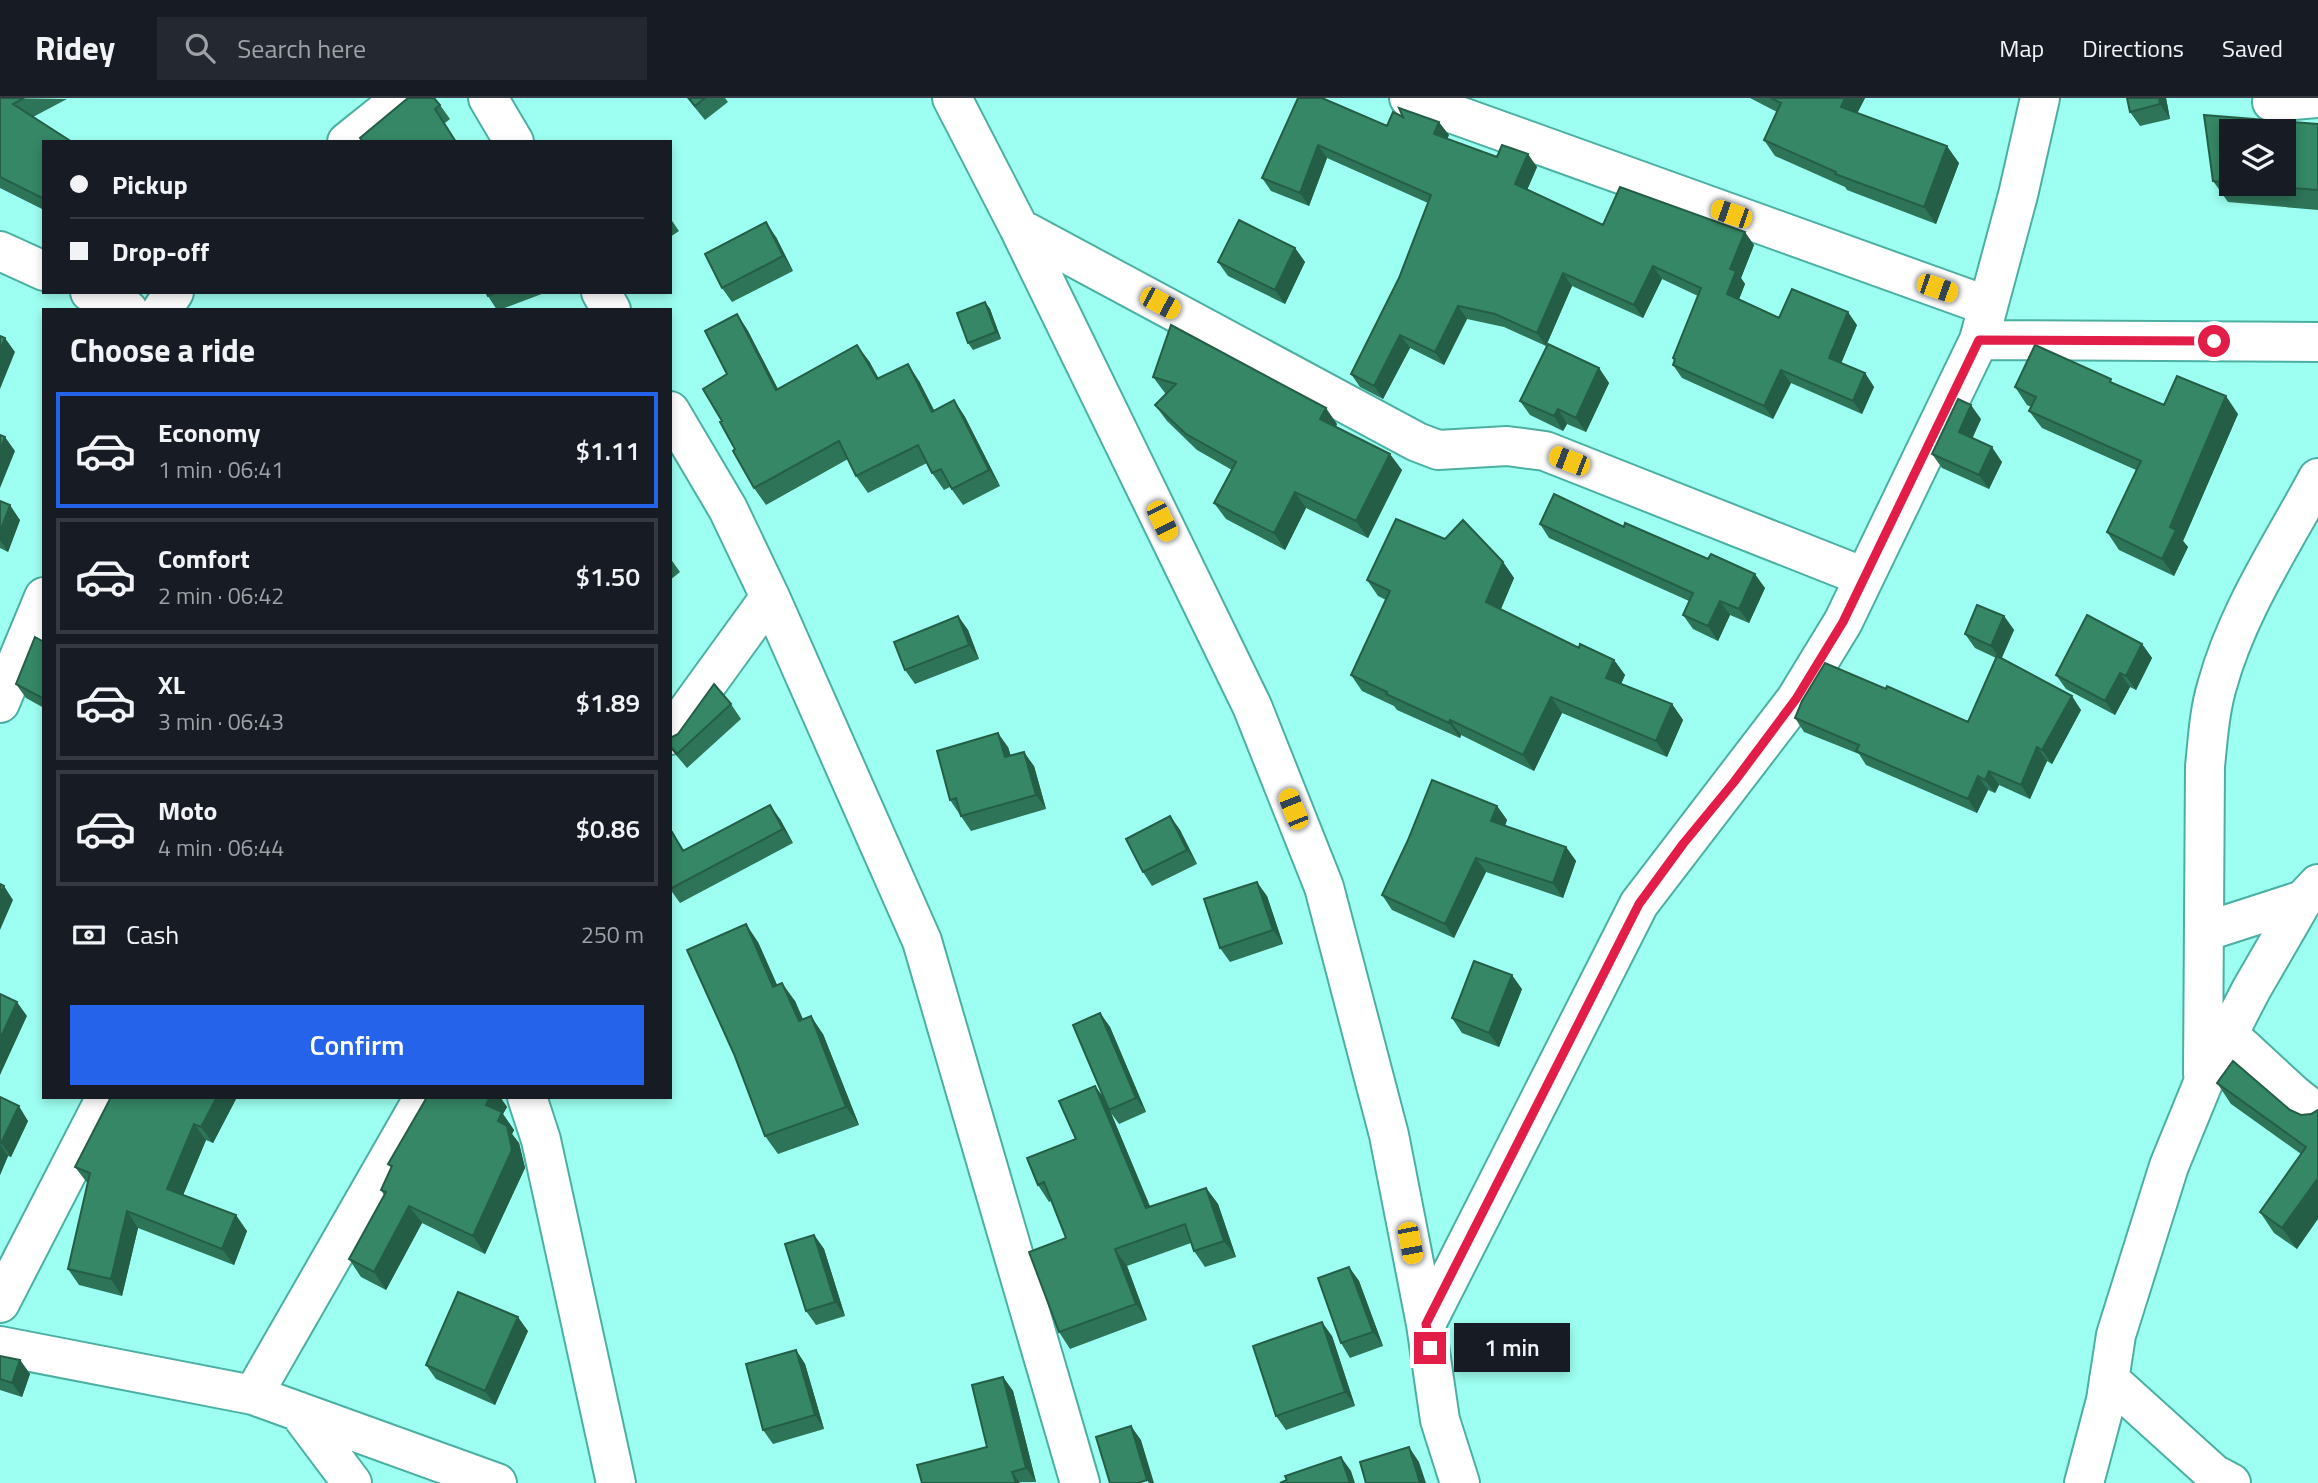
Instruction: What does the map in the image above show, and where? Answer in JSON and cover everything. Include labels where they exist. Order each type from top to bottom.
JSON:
[{"type":"street","points":[[350,140],[402,98]]},
{"type":"street","points":[[488,98],[512,140]]},
{"type":"street","points":[[953,98],[1252,706],[1324,887],[1389,1135],[1426,1324],[1440,1420],[1460,1483]]},
{"type":"street","points":[[1409,98],[1984,323],[2318,342]]},
{"type":"street","points":[[1426,1324],[1639,904],[1796,699],[1843,622],[1984,323],[2040,98]]},
{"type":"street","points":[[2272,103],[2318,98]]},
{"type":"street","points":[[1019,228],[1418,442],[1438,450],[1507,446],[1545,451],[1864,577]]},
{"type":"street","points":[[0,251],[42,270]]},
{"type":"street","points":[[94,294],[124,308]]},
{"type":"street","points":[[672,414],[728,509],[770,597],[922,941],[1080,1483]]},
{"type":"street","points":[[2203,1083],[2205,765],[2209,718],[2217,684],[2242,617],[2318,478]]},
{"type":"street","points":[[672,732],[770,597]]},
{"type":"street","points":[[0,703],[42,602]]},
{"type":"street","points":[[2204,932],[2310,892]]},
{"type":"street","points":[[2084,1483],[2106,1400],[2116,1335],[2166,1178],[2203,1083],[2228,1034],[2310,892]]},
{"type":"street","points":[[2228,1034],[2318,1114]]},
{"type":"street","points":[[0,1303],[105,1099]]},
{"type":"street","points":[[253,1395],[423,1099]]},
{"type":"street","points":[[528,1099],[541,1140],[616,1483]]},
{"type":"street","points":[[0,1346],[253,1395],[497,1483]]},
{"type":"street","points":[[2109,1379],[2214,1474],[2231,1483]]},
{"type":"street","points":[[298,1411],[352,1483]]},
{"type":"building","points":[[0,98],[24,98],[13,104],[69,140],[42,140],[42,198],[0,177]]},
{"type":"building","points":[[408,98],[434,98],[440,105],[435,109],[455,140],[362,140],[360,138]]},
{"type":"building","points":[[689,98],[705,98],[695,106]]},
{"type":"building","points":[[1298,98],[1322,98],[1387,126],[1393,112],[1403,117],[1399,108],[1439,122],[1434,134],[1497,157],[1502,145],[1528,154],[1515,184],[1603,225],[1620,187],[1745,232],[1730,269],[1736,271],[1727,294],[1779,318],[1792,289],[1848,312],[1829,358],[1865,373],[1853,401],[1781,370],[1764,406],[1673,365],[1673,358],[1701,288],[1653,266],[1634,305],[1563,273],[1537,333],[1495,314],[1458,306],[1435,352],[1400,335],[1374,386],[1351,374],[1399,278],[1431,195],[1318,145],[1300,193],[1262,178]]},
{"type":"building","points":[[1771,98],[1845,98],[1841,107],[1947,146],[1924,207],[1835,174],[1836,172],[1764,140],[1781,103]]},
{"type":"building","points":[[2127,98],[2159,98],[2160,104],[2130,112]]},
{"type":"building","points":[[2204,115],[2255,119],[2219,119],[2219,182],[2213,181]]},
{"type":"building","points":[[2296,122],[2318,124],[2318,190],[2296,188]]},
{"type":"building","points":[[1239,220],[1295,248],[1275,290],[1218,262]]},
{"type":"building","points":[[766,222],[783,256],[722,288],[705,254]]},
{"type":"building","points":[[985,302],[996,332],[968,343],[957,313]]},
{"type":"building","points":[[737,314],[776,390],[857,345],[877,379],[908,364],[932,412],[954,400],[989,470],[952,489],[941,469],[932,473],[918,445],[856,476],[839,441],[754,488],[733,451],[735,449],[720,422],[722,421],[703,389],[727,374],[705,331]]},
{"type":"building","points":[[1171,325],[1326,408],[1320,419],[1390,454],[1356,521],[1295,492],[1274,533],[1214,503],[1236,462],[1186,434],[1155,405],[1176,384],[1153,377]]},
{"type":"building","points":[[0,336],[5,338],[0,350]]},
{"type":"building","points":[[1548,344],[1599,368],[1576,418],[1558,409],[1554,416],[1520,401]]},
{"type":"building","points":[[2035,345],[2164,405],[2177,376],[2226,396],[2170,527],[2176,530],[2162,559],[2107,532],[2141,461],[2029,411],[2036,397],[2015,387]]},
{"type":"building","points":[[1958,399],[1971,405],[1959,432],[1992,447],[1979,475],[1932,454]]},
{"type":"building","points":[[0,435],[5,437],[0,450]]},
{"type":"building","points":[[1554,494],[1624,527],[1625,523],[1708,559],[1711,554],[1755,574],[1739,609],[1720,601],[1708,626],[1683,615],[1693,593],[1540,524]]},
{"type":"building","points":[[0,501],[10,505],[0,532]]},
{"type":"building","points":[[1396,519],[1445,539],[1463,520],[1503,562],[1486,602],[1579,648],[1580,644],[1614,660],[1606,678],[1672,704],[1656,741],[1551,697],[1523,755],[1450,720],[1449,723],[1386,694],[1387,692],[1351,675],[1390,591],[1367,580]]},
{"type":"building","points":[[1977,605],[2004,616],[1991,646],[1965,634]]},
{"type":"building","points":[[2087,615],[2142,644],[2126,676],[2120,673],[2105,701],[2056,675]]},
{"type":"building","points":[[958,616],[969,645],[905,670],[894,642]]},
{"type":"building","points":[[35,637],[42,641],[42,698],[16,684]]},
{"type":"building","points":[[1997,656],[2072,696],[2042,750],[2037,747],[2021,785],[1989,771],[1985,780],[1978,776],[1968,799],[1856,751],[1859,745],[1795,718],[1825,663],[1886,689],[1887,686],[1968,722]]},
{"type":"building","points":[[714,684],[731,704],[677,754],[672,748],[672,737],[678,734]]},
{"type":"building","points":[[998,733],[1005,757],[1024,752],[1036,795],[961,816],[956,798],[950,800],[937,751]]},
{"type":"building","points":[[1432,780],[1497,806],[1491,821],[1566,847],[1553,883],[1476,858],[1445,924],[1382,895]]},
{"type":"building","points":[[770,805],[783,829],[672,888],[672,832],[683,851]]},
{"type":"building","points":[[1170,816],[1187,850],[1143,872],[1126,839]]},
{"type":"building","points":[[1257,882],[1273,930],[1220,948],[1204,899]]},
{"type":"building","points":[[746,924],[773,987],[782,983],[799,1021],[811,1016],[846,1107],[765,1136],[734,1054],[687,950]]},
{"type":"building","points":[[1474,961],[1512,975],[1489,1033],[1452,1018]]},
{"type":"building","points":[[0,994],[17,1002],[0,1039]]},
{"type":"building","points":[[1100,1013],[1136,1098],[1109,1110],[1073,1025]]},
{"type":"building","points":[[2233,1061],[2290,1110],[2301,1115],[2318,1110],[2318,1178],[2282,1228],[2260,1212],[2306,1147],[2217,1083]]},
{"type":"building","points":[[1095,1086],[1146,1208],[1206,1188],[1224,1241],[1194,1251],[1185,1224],[1115,1249],[1136,1304],[1059,1332],[1029,1252],[1066,1238],[1044,1182],[1038,1185],[1027,1158],[1076,1139],[1059,1101]]},
{"type":"building","points":[[0,1097],[19,1106],[1,1143],[0,1142]]},
{"type":"building","points":[[110,1099],[216,1099],[201,1127],[194,1124],[167,1189],[236,1215],[222,1249],[127,1211],[111,1279],[68,1269],[90,1173],[75,1167]]},
{"type":"building","points":[[426,1099],[489,1099],[486,1105],[502,1112],[498,1121],[507,1126],[512,1150],[473,1236],[409,1206],[374,1272],[349,1259],[386,1192],[381,1190],[392,1166],[388,1164]]},
{"type":"building","points":[[814,1235],[835,1302],[806,1311],[785,1244]]},
{"type":"building","points":[[1349,1267],[1373,1332],[1341,1343],[1318,1278]]},
{"type":"building","points":[[458,1292],[518,1317],[485,1391],[426,1365]]},
{"type":"building","points":[[1322,1322],[1345,1392],[1276,1416],[1253,1346]]},
{"type":"building","points":[[796,1350],[815,1415],[763,1430],[746,1364]]},
{"type":"building","points":[[0,1356],[20,1360],[12,1383],[0,1379]]},
{"type":"building","points":[[1003,1377],[1026,1468],[1012,1472],[1016,1483],[922,1483],[917,1465],[987,1447],[972,1385]]},
{"type":"building","points":[[1131,1426],[1147,1480],[1138,1483],[1110,1483],[1096,1437]]},
{"type":"building","points":[[1409,1447],[1420,1483],[1366,1483],[1360,1462]]},
{"type":"building","points":[[1341,1457],[1350,1483],[1280,1483],[1287,1480],[1285,1476]]},
{"type":"route","points":[[1430,1348],[1426,1324],[1639,904],[1796,699],[1843,622],[1979,340],[2214,341]]}]
